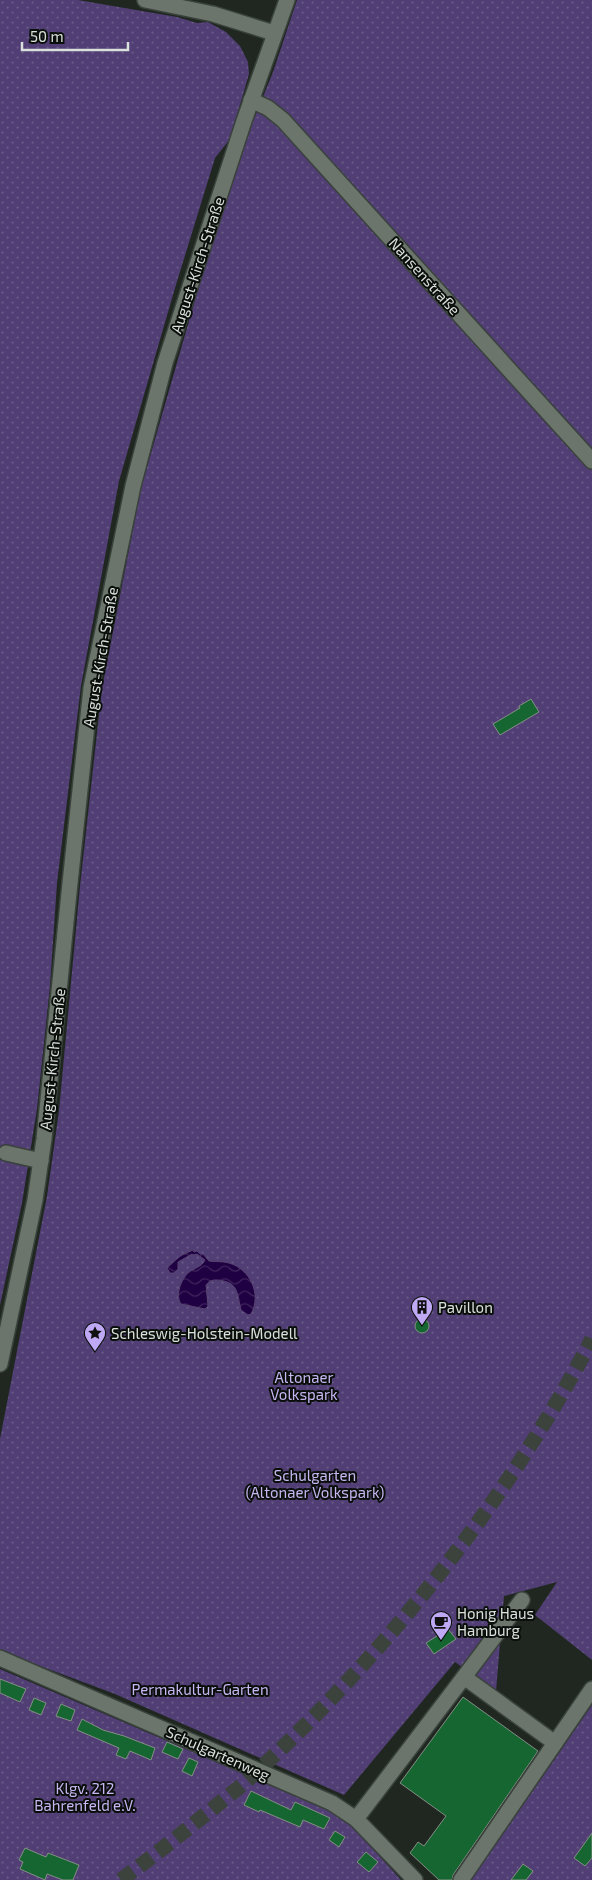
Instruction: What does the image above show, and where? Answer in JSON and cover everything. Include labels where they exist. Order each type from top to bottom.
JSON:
[{"type":"street","points":[[145,0],[213,14],[274,33]]},
{"type":"street","name":"August-Kirch-Straße","points":[[0,1364],[41,1161],[91,688],[133,486],[165,364],[251,100],[286,0]]},
{"type":"street","name":"Nansenstraße","points":[[251,100],[268,108],[283,120],[592,461]]},
{"type":"street","points":[[6,1154],[41,1161]]},
{"type":"street","points":[[356,1819],[522,1600]]},
{"type":"street","name":"Schulgartenweg","points":[[0,1658],[332,1802],[356,1819],[415,1880]]},
{"type":"street","points":[[464,1677],[555,1744]]},
{"type":"street","points":[[461,1880],[592,1689]]},
{"type":"green space","points":[[0,0],[78,0],[177,17],[197,23],[208,22],[226,32],[240,46],[248,62],[249,74],[230,139],[215,158],[119,481],[81,686],[57,883],[50,986],[37,1109],[22,1203],[0,1305]]},
{"type":"green space","name":"Altonaer Volkspark","points":[[297,0],[592,0],[592,1660],[535,1615],[557,1582],[504,1596],[496,1691],[455,1662],[344,1795],[115,1694],[0,1651],[0,1439],[47,1196],[59,1111],[80,886],[102,688],[141,488],[237,161],[273,72]]},
{"type":"green space","name":"Klgv. 212 Bahrenfeld e.V.","points":[[0,1669],[347,1820],[401,1880],[0,1880]]},
{"type":"green space","points":[[592,1705],[592,1880],[471,1880]]},
{"type":"water","points":[[193,1250],[203,1254],[209,1261],[224,1262],[236,1266],[248,1276],[252,1283],[255,1298],[251,1314],[248,1315],[241,1310],[234,1287],[221,1280],[210,1281],[206,1285],[208,1306],[205,1309],[181,1304],[179,1292],[183,1280],[188,1273],[200,1266],[205,1260],[197,1254],[192,1254],[178,1262],[178,1269],[174,1273],[170,1273],[167,1268],[180,1256]]},
{"type":"building","points":[[531,699],[539,712],[500,735],[493,724]]},
{"type":"building","name":"Pavillon","points":[[419,1319],[425,1319],[429,1326],[425,1333],[419,1333],[415,1329],[415,1323]]},
{"type":"building","name":"Honig Haus Hamburg","points":[[448,1629],[456,1639],[434,1654],[426,1643]]},
{"type":"building","points":[[0,1679],[26,1689],[20,1702],[0,1693]]},
{"type":"building","points":[[463,1697],[538,1751],[453,1875],[452,1880],[439,1880],[410,1853],[418,1842],[424,1846],[446,1816],[400,1783]]},
{"type":"building","points":[[34,1698],[46,1703],[41,1715],[29,1710]]},
{"type":"building","points":[[61,1704],[75,1710],[71,1721],[56,1716]]},
{"type":"building","points":[[82,1719],[103,1730],[155,1748],[151,1760],[130,1751],[126,1759],[116,1755],[119,1748],[77,1730]]},
{"type":"building","points":[[167,1742],[183,1749],[178,1759],[162,1752]]},
{"type":"building","points":[[189,1758],[198,1762],[192,1776],[182,1771]]},
{"type":"building","points":[[251,1791],[291,1810],[295,1802],[330,1818],[324,1829],[303,1820],[300,1827],[244,1805]]},
{"type":"building","points":[[335,1831],[345,1837],[339,1847],[329,1840]]},
{"type":"building","points":[[592,1833],[592,1858],[585,1866],[574,1858]]},
{"type":"building","points":[[25,1848],[46,1857],[48,1853],[79,1865],[73,1880],[63,1880],[47,1874],[45,1880],[20,1869],[23,1862],[19,1860]]},
{"type":"building","points":[[366,1852],[378,1862],[369,1872],[357,1862]]},
{"type":"building","points":[[523,1864],[533,1871],[526,1880],[511,1880]]},
{"type":"tunnel","points":[[121,1880],[155,1855],[251,1777],[301,1730],[396,1627],[440,1573],[522,1458],[592,1339]]},
{"type":"place","name":"Pavillon","points":[[422,1326]]},
{"type":"place","name":"Schleswig-Holstein-Modell","points":[[95,1352]]},
{"type":"place","name":"Honig Haus Hamburg","points":[[441,1641]]},
{"type":"park label","name":"Schulgarten (Altonaer Volkspark)","points":[[315,1484]]},
{"type":"park label","name":"Permakultur-Garten","points":[[200,1689]]}]
